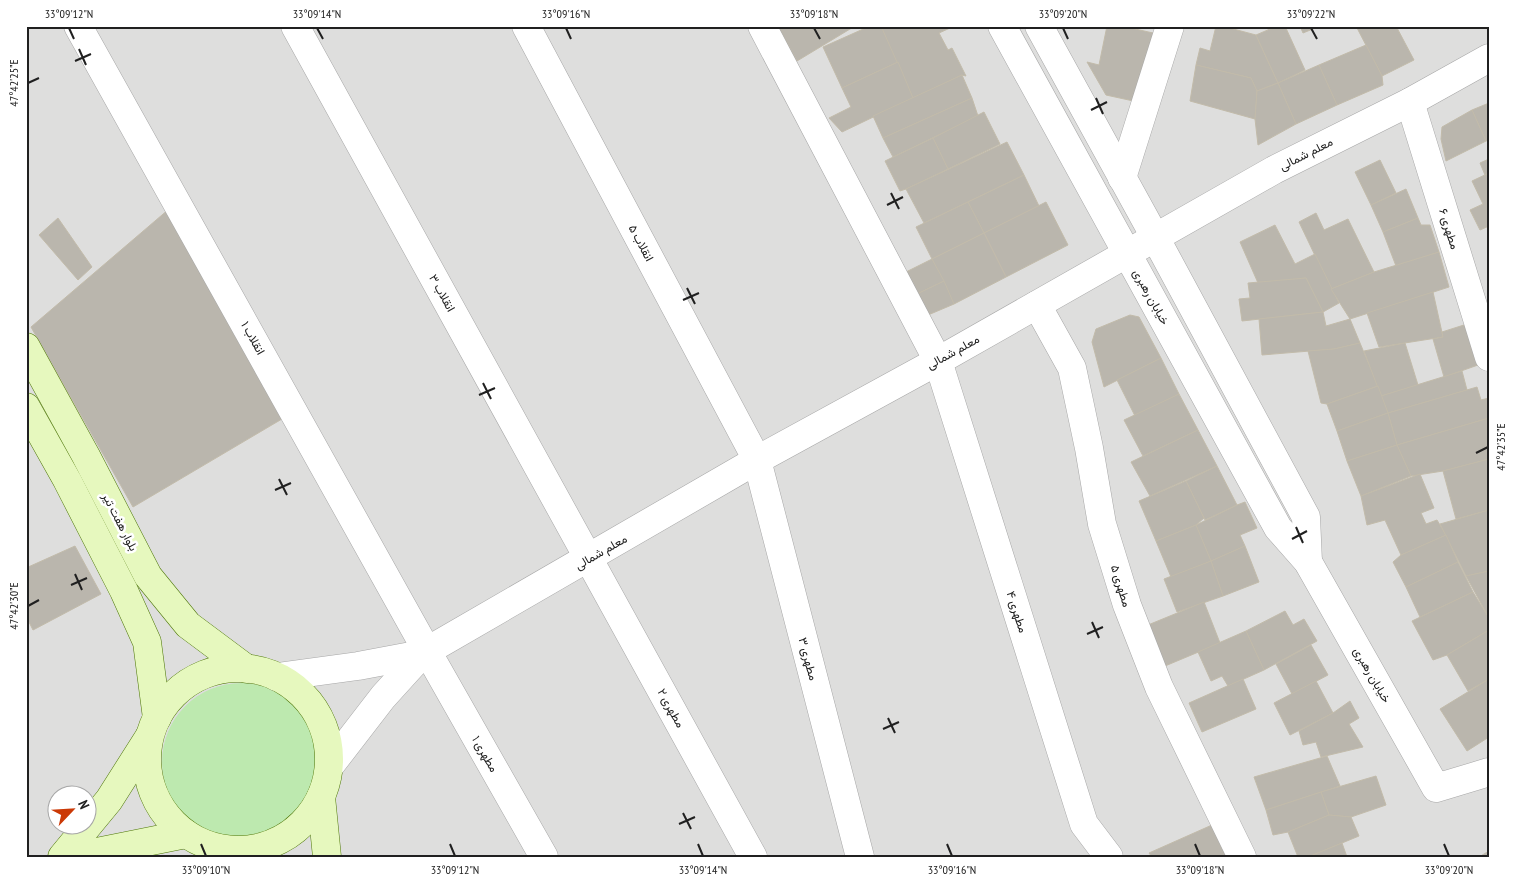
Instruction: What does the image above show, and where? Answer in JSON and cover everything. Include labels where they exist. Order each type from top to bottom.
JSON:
[{"type":"main road","name":"بلوار هفت تیر","points":[[26,347],[86,456],[148,576],[188,625],[247,669]]},
{"type":"main road","points":[[26,407],[81,505],[147,642],[154,727],[147,763],[153,790],[166,815],[186,834],[207,845],[234,854],[257,849],[284,838],[306,821],[321,797],[329,767],[327,739],[317,714],[300,692],[277,677],[247,669],[220,670],[194,679],[173,695],[154,727],[109,800],[62,857]]},
{"type":"main road","points":[[321,797],[327,857]]},
{"type":"main road","points":[[72,857],[186,834]]},
{"type":"street","name":"انقلاب ۱","points":[[78,26],[424,652]]},
{"type":"street","name":"انقلاب ۳","points":[[295,26],[588,559]]},
{"type":"street","name":"انقلاب ۵","points":[[526,26],[757,460]]},
{"type":"street","name":"مطهری ۴","points":[[762,26],[938,360],[1084,824],[1109,857]]},
{"type":"street","name":"خیابان رهبری","points":[[1002,26],[1278,528],[1308,562],[1436,788],[1489,772]]},
{"type":"street","name":"خیابان رهبری","points":[[1038,26],[1155,237],[1306,517],[1308,562]]},
{"type":"street","points":[[1122,178],[1170,26]]},
{"type":"street","name":"معلم شمالی","points":[[424,652],[757,460],[1037,305],[1274,170],[1410,102],[1489,58]]},
{"type":"street","name":"مطهری ۶","points":[[1410,102],[1489,357]]},
{"type":"street","name":"مطهری ۵","points":[[1037,305],[1072,368],[1089,448],[1102,524],[1126,605],[1159,687],[1242,857]]},
{"type":"street","name":"مطهری ۳","points":[[757,460],[860,857]]},
{"type":"street","name":"مطهری ۲","points":[[588,559],[753,857]]},
{"type":"street","points":[[277,677],[349,668],[424,652]]},
{"type":"street","points":[[329,767],[382,697],[424,652]]},
{"type":"street","name":"مطهری ۱","points":[[424,652],[544,857]]},
{"type":"shaded area","points":[[26,26],[1489,26],[1489,857],[26,857]]},
{"type":"green space","points":[[241,683],[271,689],[297,706],[314,732],[320,762],[314,792],[297,818],[271,835],[241,841],[211,835],[185,818],[168,792],[162,762],[168,732],[185,706],[211,689]]},
{"type":"building","points":[[778,26],[855,26],[797,61]]},
{"type":"building","points":[[870,26],[881,26],[898,62],[842,88],[823,47]]},
{"type":"building","points":[[881,26],[949,26],[950,28],[939,33],[948,50],[952,48],[966,76],[962,75],[913,98]]},
{"type":"building","points":[[1107,26],[1122,26],[1153,33],[1138,102],[1106,95],[1087,62],[1099,65]]},
{"type":"building","points":[[1216,26],[1256,35],[1278,83],[1257,91],[1251,78],[1196,65],[1200,48],[1210,51]]},
{"type":"building","points":[[1277,26],[1285,26],[1305,70],[1278,83],[1256,35]]},
{"type":"building","points":[[1300,26],[1320,26],[1303,33]]},
{"type":"building","points":[[1356,26],[1396,26],[1414,60],[1382,76]]},
{"type":"building","points":[[1366,45],[1382,76],[1383,85],[1337,105],[1319,65]]},
{"type":"building","points":[[898,62],[913,98],[842,132],[829,118],[851,107],[842,88]]},
{"type":"building","points":[[1196,65],[1251,78],[1257,91],[1255,119],[1190,101]]},
{"type":"building","points":[[1319,65],[1337,105],[1296,124],[1278,83]]},
{"type":"building","points":[[962,75],[972,98],[883,138],[873,116]]},
{"type":"building","points":[[1278,83],[1296,124],[1258,145],[1255,119],[1257,91]]},
{"type":"building","points":[[972,98],[978,116],[893,157],[883,138]]},
{"type":"building","points":[[1489,103],[1489,140],[1486,141],[1472,110]]},
{"type":"building","points":[[1472,110],[1486,141],[1446,161],[1441,139],[1442,127]]},
{"type":"building","points":[[984,112],[1000,144],[948,169],[933,138]]},
{"type":"building","points":[[933,138],[948,169],[900,191],[885,161]]},
{"type":"building","points":[[1007,142],[1024,175],[924,223],[906,189]]},
{"type":"building","points":[[1489,159],[1489,173],[1485,175],[1480,163]]},
{"type":"building","points":[[1380,160],[1396,193],[1371,205],[1355,172]]},
{"type":"building","points":[[1489,173],[1489,226],[1480,230],[1470,210],[1483,204],[1472,181]]},
{"type":"building","points":[[1024,175],[1039,206],[984,233],[968,202]]},
{"type":"building","points":[[1406,189],[1418,218],[1383,232],[1371,205]]},
{"type":"building","points":[[968,202],[984,233],[932,259],[916,227]]},
{"type":"building","points":[[1046,202],[1068,245],[1006,277],[984,233]]},
{"type":"building","points":[[169,209],[287,416],[133,507],[31,327]]},
{"type":"building","points":[[1316,213],[1324,230],[1348,219],[1374,272],[1331,289],[1299,222]]},
{"type":"building","points":[[58,218],[92,267],[78,280],[39,235]]},
{"type":"building","points":[[1418,218],[1421,225],[1430,225],[1439,252],[1396,266],[1383,232]]},
{"type":"building","points":[[1275,225],[1295,264],[1315,254],[1339,303],[1323,312],[1306,278],[1258,283],[1240,242]]},
{"type":"building","points":[[984,233],[1006,277],[954,304],[932,259]]},
{"type":"building","points":[[1439,252],[1449,287],[1350,319],[1331,289],[1374,272]]},
{"type":"building","points":[[932,259],[944,281],[917,294],[906,272]]},
{"type":"building","points":[[1306,278],[1323,312],[1242,321],[1239,299],[1250,298],[1248,283]]},
{"type":"building","points":[[944,281],[954,304],[928,315],[917,294]]},
{"type":"building","points":[[1433,292],[1443,337],[1379,347],[1367,313]]},
{"type":"building","points":[[1323,312],[1326,326],[1350,319],[1360,343],[1334,349],[1262,355],[1259,319]]},
{"type":"building","points":[[1130,315],[1139,317],[1161,358],[1104,387],[1092,342],[1096,329]]},
{"type":"building","points":[[1467,324],[1478,365],[1444,377],[1433,339],[1443,337],[1442,332]]},
{"type":"building","points":[[1360,343],[1378,386],[1327,404],[1321,403],[1308,351],[1334,349]]},
{"type":"building","points":[[1405,343],[1418,385],[1381,396],[1364,351]]},
{"type":"building","points":[[1161,358],[1179,394],[1135,416],[1117,380]]},
{"type":"building","points":[[1462,371],[1467,390],[1388,413],[1381,396]]},
{"type":"building","points":[[1378,386],[1388,413],[1337,431],[1327,404]]},
{"type":"building","points":[[1477,387],[1481,400],[1489,398],[1489,418],[1397,445],[1388,413]]},
{"type":"building","points":[[1179,394],[1198,430],[1143,456],[1124,420]]},
{"type":"building","points":[[1388,413],[1397,445],[1347,461],[1337,431]]},
{"type":"building","points":[[1489,418],[1489,459],[1443,471],[1411,476],[1397,445]]},
{"type":"building","points":[[1198,430],[1217,466],[1150,496],[1131,462]]},
{"type":"building","points":[[1397,445],[1411,476],[1361,496],[1347,461]]},
{"type":"building","points":[[1489,459],[1489,510],[1456,519],[1443,471]]},
{"type":"building","points":[[1217,466],[1237,505],[1205,520],[1186,481]]},
{"type":"building","points":[[1420,474],[1434,508],[1421,513],[1426,524],[1437,520],[1446,535],[1401,555],[1385,520],[1367,525],[1361,496]]},
{"type":"building","points":[[1186,481],[1204,518],[1196,525],[1156,541],[1139,501]]},
{"type":"building","points":[[1245,502],[1257,528],[1240,535],[1245,546],[1211,561],[1196,525]]},
{"type":"building","points":[[1489,510],[1489,571],[1466,576],[1440,524]]},
{"type":"building","points":[[1196,525],[1211,561],[1171,577],[1156,541]]},
{"type":"building","points":[[1446,535],[1458,562],[1406,587],[1393,562],[1401,555]]},
{"type":"building","points":[[75,546],[101,594],[33,630],[26,616],[26,568]]},
{"type":"building","points":[[1245,546],[1259,582],[1223,596],[1211,561]]},
{"type":"building","points":[[1211,561],[1223,596],[1177,612],[1164,579]]},
{"type":"building","points":[[1458,562],[1473,592],[1420,617],[1406,587]]},
{"type":"building","points":[[1489,571],[1489,618],[1466,576]]},
{"type":"building","points":[[1473,592],[1489,618],[1489,630],[1447,655],[1433,660],[1412,621]]},
{"type":"building","points":[[1204,602],[1220,643],[1165,666],[1148,625]]},
{"type":"building","points":[[1285,611],[1293,625],[1304,619],[1317,641],[1264,670],[1246,631]]},
{"type":"building","points":[[1489,630],[1489,679],[1468,691],[1447,655]]},
{"type":"building","points":[[1246,631],[1264,670],[1228,686],[1222,676],[1211,681],[1198,652]]},
{"type":"building","points":[[1311,645],[1328,675],[1292,694],[1276,664]]},
{"type":"building","points":[[1243,679],[1256,709],[1202,732],[1189,703]]},
{"type":"building","points":[[1489,679],[1489,737],[1467,751],[1440,709]]},
{"type":"building","points":[[1316,681],[1333,713],[1290,735],[1274,703]]},
{"type":"building","points":[[1350,701],[1359,718],[1349,724],[1363,747],[1321,757],[1316,742],[1303,745],[1299,731],[1333,713]]},
{"type":"building","points":[[1327,756],[1340,786],[1266,810],[1254,777]]},
{"type":"building","points":[[1376,776],[1386,805],[1351,817],[1329,815],[1321,792]]},
{"type":"building","points":[[1321,792],[1329,815],[1288,832],[1273,835],[1266,810]]},
{"type":"building","points":[[1329,815],[1351,817],[1359,836],[1308,857],[1298,857],[1288,832]]},
{"type":"building","points":[[1212,825],[1227,856],[1152,857],[1149,853]]},
{"type":"building","points":[[1342,843],[1347,857],[1308,857]]},
{"type":"building","points":[[1489,851],[1489,857],[1479,857]]}]
